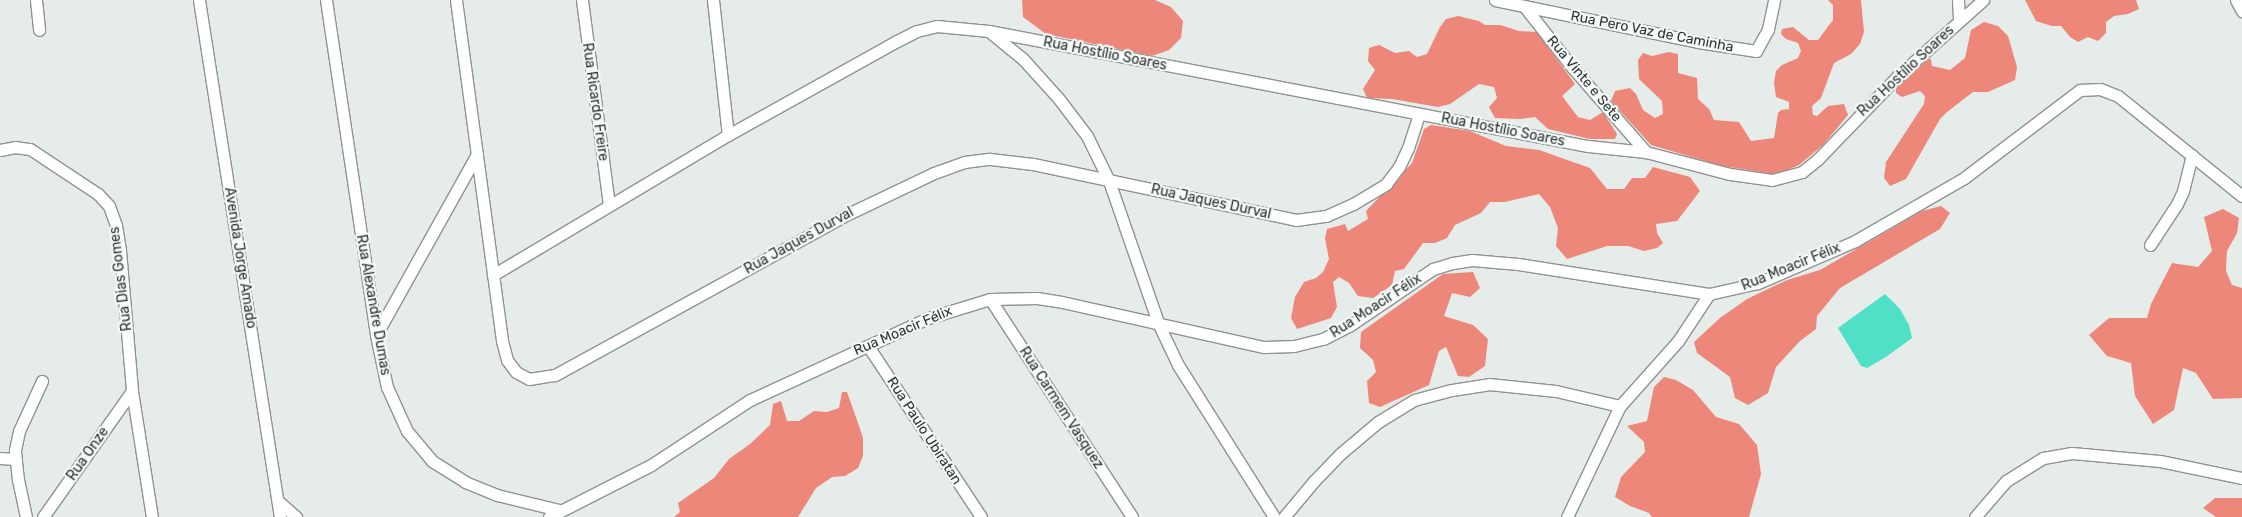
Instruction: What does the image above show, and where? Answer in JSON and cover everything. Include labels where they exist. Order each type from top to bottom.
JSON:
[{"type":"street","points":[[36,0],[39,30]]},
{"type":"street","name":"Avenida Jorge Amado","points":[[199,0],[280,517]]},
{"type":"street","name":"Rua Alexandre Dumas","points":[[326,0],[376,335],[388,387],[407,431],[432,461],[465,482],[496,495],[559,510]]},
{"type":"street","name":"Rua Jaques Durval","points":[[456,0],[502,341],[507,360],[516,372],[529,379],[542,379],[555,375],[850,213],[934,173],[964,162],[990,160],[1033,164],[1296,220],[1326,216],[1353,204],[1386,184],[1408,148],[1420,115]]},
{"type":"street","name":"Rua Ricardo Freire","points":[[582,0],[609,204]]},
{"type":"street","name":"Rua Pero Vaz de Caminha","points":[[1495,0],[1698,42],[1747,50],[1756,50],[1768,29],[1774,0]]},
{"type":"street","points":[[1958,0],[1959,21]]},
{"type":"street","name":"Rua Hostílio Soares","points":[[493,275],[609,204],[728,135],[917,32],[937,26],[989,31],[1588,146],[1646,152],[1730,174],[1772,180],[1802,172],[1818,160],[1898,76],[1983,0]]},
{"type":"street","points":[[2236,0],[2242,11]]},
{"type":"street","points":[[714,1],[728,135]]},
{"type":"street","name":"Rua Vinte e Sete","points":[[1524,6],[1572,67],[1646,152]]},
{"type":"street","points":[[989,31],[1023,59],[1059,99],[1087,136],[1109,181],[1159,325],[1178,365],[1274,517]]},
{"type":"street","name":"Rua Moacir Félix","points":[[549,517],[559,510],[618,483],[651,465],[750,400],[928,318],[990,300],[1037,298],[1264,347],[1294,346],[1323,339],[1349,326],[1433,269],[1453,262],[1472,260],[1518,264],[1709,294],[1758,283],[1855,241],[1964,178],[2080,90],[2100,89],[2118,96],[2192,155]]},
{"type":"street","name":"Rua Dias Gomes","points":[[0,150],[14,147],[30,149],[98,194],[109,206],[116,225],[120,250],[132,391],[152,517]]},
{"type":"street","points":[[376,335],[477,154]]},
{"type":"street","points":[[2150,245],[2180,198],[2192,155],[2242,196]]},
{"type":"street","points":[[1568,517],[1620,406],[1678,341],[1709,294]]},
{"type":"street","name":"Rua Carmem Vasquez","points":[[990,300],[1127,515]]},
{"type":"street","name":"Rua Paulo Ubiratan","points":[[868,346],[981,517]]},
{"type":"street","points":[[26,517],[15,459],[19,431],[42,381]]},
{"type":"street","points":[[1284,517],[1314,480],[1340,454],[1378,422],[1414,400],[1452,390],[1489,384],[1556,391],[1620,406]]},
{"type":"street","name":"Rua Onze","points":[[43,517],[132,391]]},
{"type":"street","points":[[1975,517],[2006,482],[2043,458],[2072,453],[2160,461],[2242,478]]},
{"type":"street","points":[[0,458],[15,459]]},
{"type":"street","points":[[278,502],[296,517]]},
{"type":"shaded area","points":[[1022,0],[1155,0],[1171,7],[1183,21],[1181,38],[1169,50],[1152,56],[1046,34],[1023,17]]},
{"type":"shaded area","points":[[1828,0],[1861,0],[1864,32],[1860,44],[1851,54],[1834,63],[1821,98],[1812,106],[1813,115],[1817,116],[1828,106],[1844,104],[1848,115],[1823,145],[1799,165],[1774,174],[1722,166],[1651,145],[1611,101],[1615,91],[1630,88],[1636,94],[1643,110],[1655,118],[1663,114],[1662,101],[1639,79],[1638,60],[1643,53],[1652,56],[1669,52],[1678,54],[1678,73],[1697,78],[1698,99],[1709,109],[1714,120],[1739,122],[1751,141],[1774,138],[1778,113],[1781,110],[1789,109],[1789,102],[1776,97],[1774,83],[1776,71],[1782,65],[1798,58],[1801,51],[1798,43],[1786,39],[1781,34],[1782,29],[1793,27],[1809,40],[1818,40],[1833,20],[1833,5]]},
{"type":"shaded area","points":[[2025,0],[2136,0],[2139,9],[2128,14],[2114,16],[2106,22],[2106,33],[2098,41],[2088,37],[2078,42],[2070,37],[2061,26],[2052,26],[2036,21]]},
{"type":"shaded area","points":[[1458,16],[1479,21],[1485,25],[1500,25],[1519,31],[1537,32],[1575,84],[1562,96],[1578,117],[1590,120],[1603,112],[1617,134],[1615,139],[1590,139],[1548,129],[1535,117],[1519,119],[1495,118],[1489,107],[1497,98],[1494,87],[1479,84],[1450,104],[1438,107],[1392,99],[1367,98],[1363,89],[1375,70],[1368,61],[1369,48],[1379,45],[1395,53],[1409,51],[1417,57],[1427,54],[1446,19]]},
{"type":"shaded area","points":[[1984,22],[1998,26],[2008,36],[2017,67],[2015,80],[1988,92],[1973,92],[1947,112],[1940,119],[1906,179],[1890,186],[1884,178],[1886,162],[1924,104],[1925,96],[1920,91],[1902,97],[1896,93],[1896,85],[1924,59],[1931,59],[1932,66],[1950,70],[1965,58],[1971,30]]},
{"type":"shaded area","points":[[1431,125],[1470,131],[1506,146],[1539,150],[1590,168],[1607,189],[1624,189],[1632,178],[1645,178],[1653,167],[1690,177],[1700,191],[1677,221],[1656,224],[1657,233],[1663,243],[1657,248],[1644,251],[1628,246],[1607,246],[1567,259],[1556,246],[1558,228],[1550,207],[1539,194],[1505,202],[1490,202],[1481,213],[1455,225],[1447,238],[1435,243],[1423,243],[1404,269],[1395,271],[1392,285],[1373,298],[1358,296],[1349,283],[1339,277],[1333,282],[1337,307],[1331,318],[1297,329],[1291,318],[1295,297],[1304,282],[1316,278],[1323,272],[1329,259],[1325,238],[1327,229],[1345,224],[1348,231],[1368,219],[1366,211],[1412,163],[1424,129]]},
{"type":"shaded area","points":[[1941,206],[1950,213],[1940,229],[1840,288],[1817,316],[1816,329],[1800,341],[1776,367],[1768,393],[1748,405],[1735,398],[1730,377],[1697,353],[1694,342],[1720,318],[1747,299],[1787,280],[1820,270],[1922,211]]},
{"type":"shaded area","points":[[2223,209],[2239,218],[2237,233],[2227,251],[2226,271],[2232,285],[2242,288],[2242,398],[2213,399],[2196,373],[2183,368],[2174,410],[2153,424],[2135,396],[2131,363],[2107,356],[2089,335],[2109,318],[2147,318],[2151,304],[2172,263],[2198,267],[2212,251],[2204,217]]},
{"type":"shaded area","points":[[1473,272],[1480,288],[1470,297],[1452,293],[1444,316],[1473,325],[1488,339],[1485,366],[1469,377],[1458,376],[1446,347],[1439,351],[1429,385],[1380,407],[1369,403],[1367,381],[1376,372],[1373,360],[1360,348],[1361,332],[1443,274]]},
{"type":"shaded area","points":[[1885,294],[1900,309],[1909,325],[1912,338],[1867,368],[1861,366],[1838,328]]},
{"type":"shaded area","points":[[1664,377],[1676,380],[1693,390],[1716,417],[1739,424],[1757,445],[1761,474],[1749,517],[1652,517],[1649,513],[1630,506],[1615,497],[1621,477],[1645,452],[1644,442],[1627,426],[1647,421],[1654,387]]},
{"type":"shaded area","points":[[842,392],[847,392],[863,438],[863,456],[858,468],[845,476],[832,477],[816,488],[798,517],[674,517],[680,512],[678,503],[714,478],[729,459],[750,444],[770,425],[773,404],[781,401],[787,421],[799,421],[814,411],[827,412],[839,408]]},
{"type":"shaded area","points":[[2215,498],[2242,498],[2242,517],[2216,517],[2203,508]]}]
